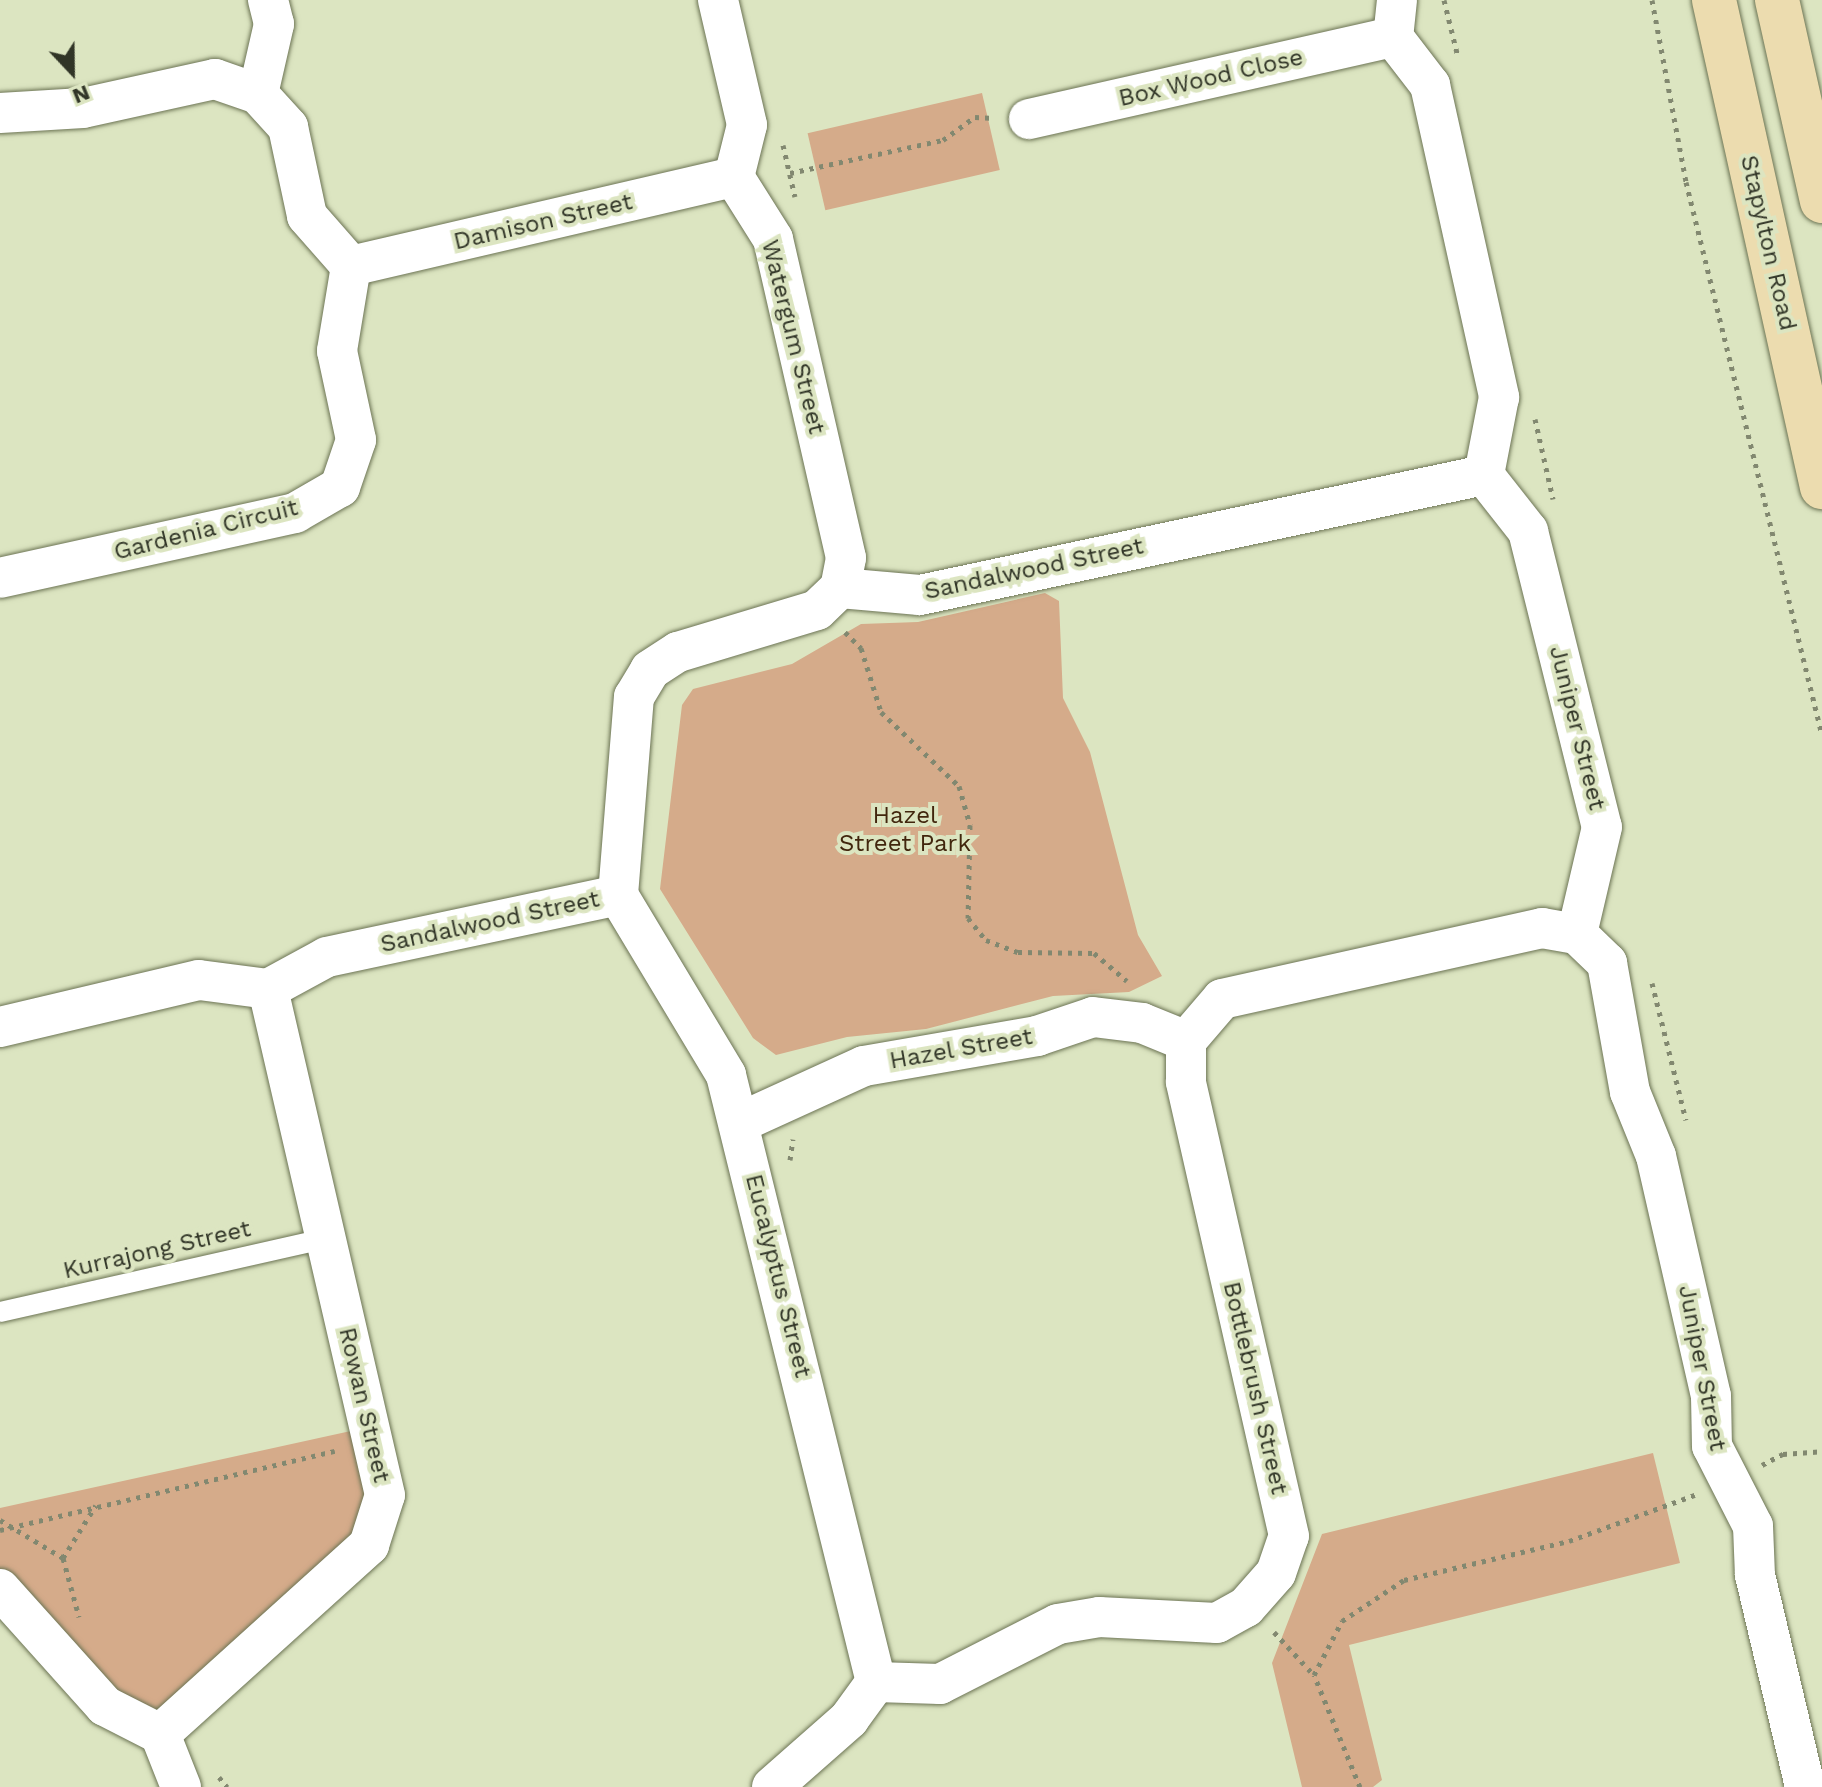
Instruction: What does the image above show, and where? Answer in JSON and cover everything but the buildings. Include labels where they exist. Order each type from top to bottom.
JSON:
[{"type":"main road","name":"Stapylton Road","points":[[1714,0],[1822,487]]},
{"type":"main road","points":[[1777,0],[1822,201]]},
{"type":"street","points":[[258,94],[274,24],[268,0]]},
{"type":"street","points":[[718,0],[747,125],[734,177]]},
{"type":"street","points":[[1395,19],[1430,85],[1499,397],[1484,475]]},
{"type":"street","name":"Box Wood Close","points":[[1029,119],[1395,19]]},
{"type":"street","points":[[0,113],[83,108],[215,79],[258,94],[288,127],[307,216],[351,266]]},
{"type":"street","name":"Damison Street","points":[[351,266],[734,177]]},
{"type":"street","name":"Watergum Street","points":[[734,177],[773,239],[846,558],[840,607]]},
{"type":"street","name":"Gardenia Circuit","points":[[0,578],[295,513],[340,487],[356,440],[337,351],[351,266]]},
{"type":"street","name":"Sandalwood Street","points":[[268,989],[327,957],[618,895],[634,697],[650,670],[678,652],[817,610],[920,595],[1484,475]]},
{"type":"street","name":"Juniper Street","points":[[1484,475],[1528,531],[1602,827],[1577,934],[1607,963],[1630,1092],[1656,1156],[1711,1396],[1712,1446],[1753,1526],[1755,1575],[1805,1787]]},
{"type":"street","name":"Eucalyptus Street","points":[[618,895],[726,1075],[741,1122],[876,1682]]},
{"type":"street","points":[[1186,1041],[1222,999],[1542,928],[1577,934]]},
{"type":"street","points":[[0,1027],[199,980],[268,989]]},
{"type":"street","name":"Rowan Street","points":[[160,1734],[369,1545],[385,1495],[268,989]]},
{"type":"street","name":"Hazel Street","points":[[741,1122],[864,1066],[1037,1036],[1093,1017],[1142,1023],[1186,1041]]},
{"type":"street","name":"Bottlebrush Street","points":[[876,1682],[940,1684],[1058,1624],[1099,1617],[1259,1624],[1289,1536],[1186,1082],[1186,1041]]},
{"type":"street","points":[[0,1589],[105,1706],[160,1734],[181,1787]]},
{"type":"street","points":[[772,1787],[849,1719],[876,1682]]},
{"type":"lane","name":"Kurrajong Street","points":[[0,1312],[325,1239]]},
{"type":"path","points":[[1652,0],[1686,182],[1822,735]]},
{"type":"path","points":[[790,173],[943,140],[975,117],[1029,119]]},
{"type":"path","points":[[840,607],[861,648],[881,712],[959,786],[970,825],[968,918],[986,940],[1018,952],[1065,947]]},
{"type":"path","points":[[2,1525],[373,1443]]},
{"type":"path","points":[[1314,1675],[1342,1621],[1404,1580],[1569,1541],[1730,1482],[1783,1454],[1822,1451]]},
{"type":"path","points":[[80,1623],[63,1558],[96,1504]]},
{"type":"path","points":[[2,1525],[63,1558]]},
{"type":"path","points":[[1259,1624],[1314,1675],[1360,1787]]},
{"type":"green space","points":[[982,93],[1000,170],[825,210],[808,133]]},
{"type":"green space","name":"Hazel Street Park","points":[[1045,593],[1059,601],[1063,698],[1090,752],[1138,935],[1162,976],[1129,992],[1053,996],[926,1029],[847,1037],[776,1055],[753,1038],[660,889],[682,705],[693,689],[792,664],[861,624],[918,622]]},
{"type":"green space","points":[[369,1427],[369,1545],[160,1734],[0,1589],[0,1508]]},
{"type":"green space","points":[[1653,1453],[1680,1563],[1349,1645],[1382,1780],[1373,1787],[1302,1787],[1272,1663],[1322,1534]]}]
